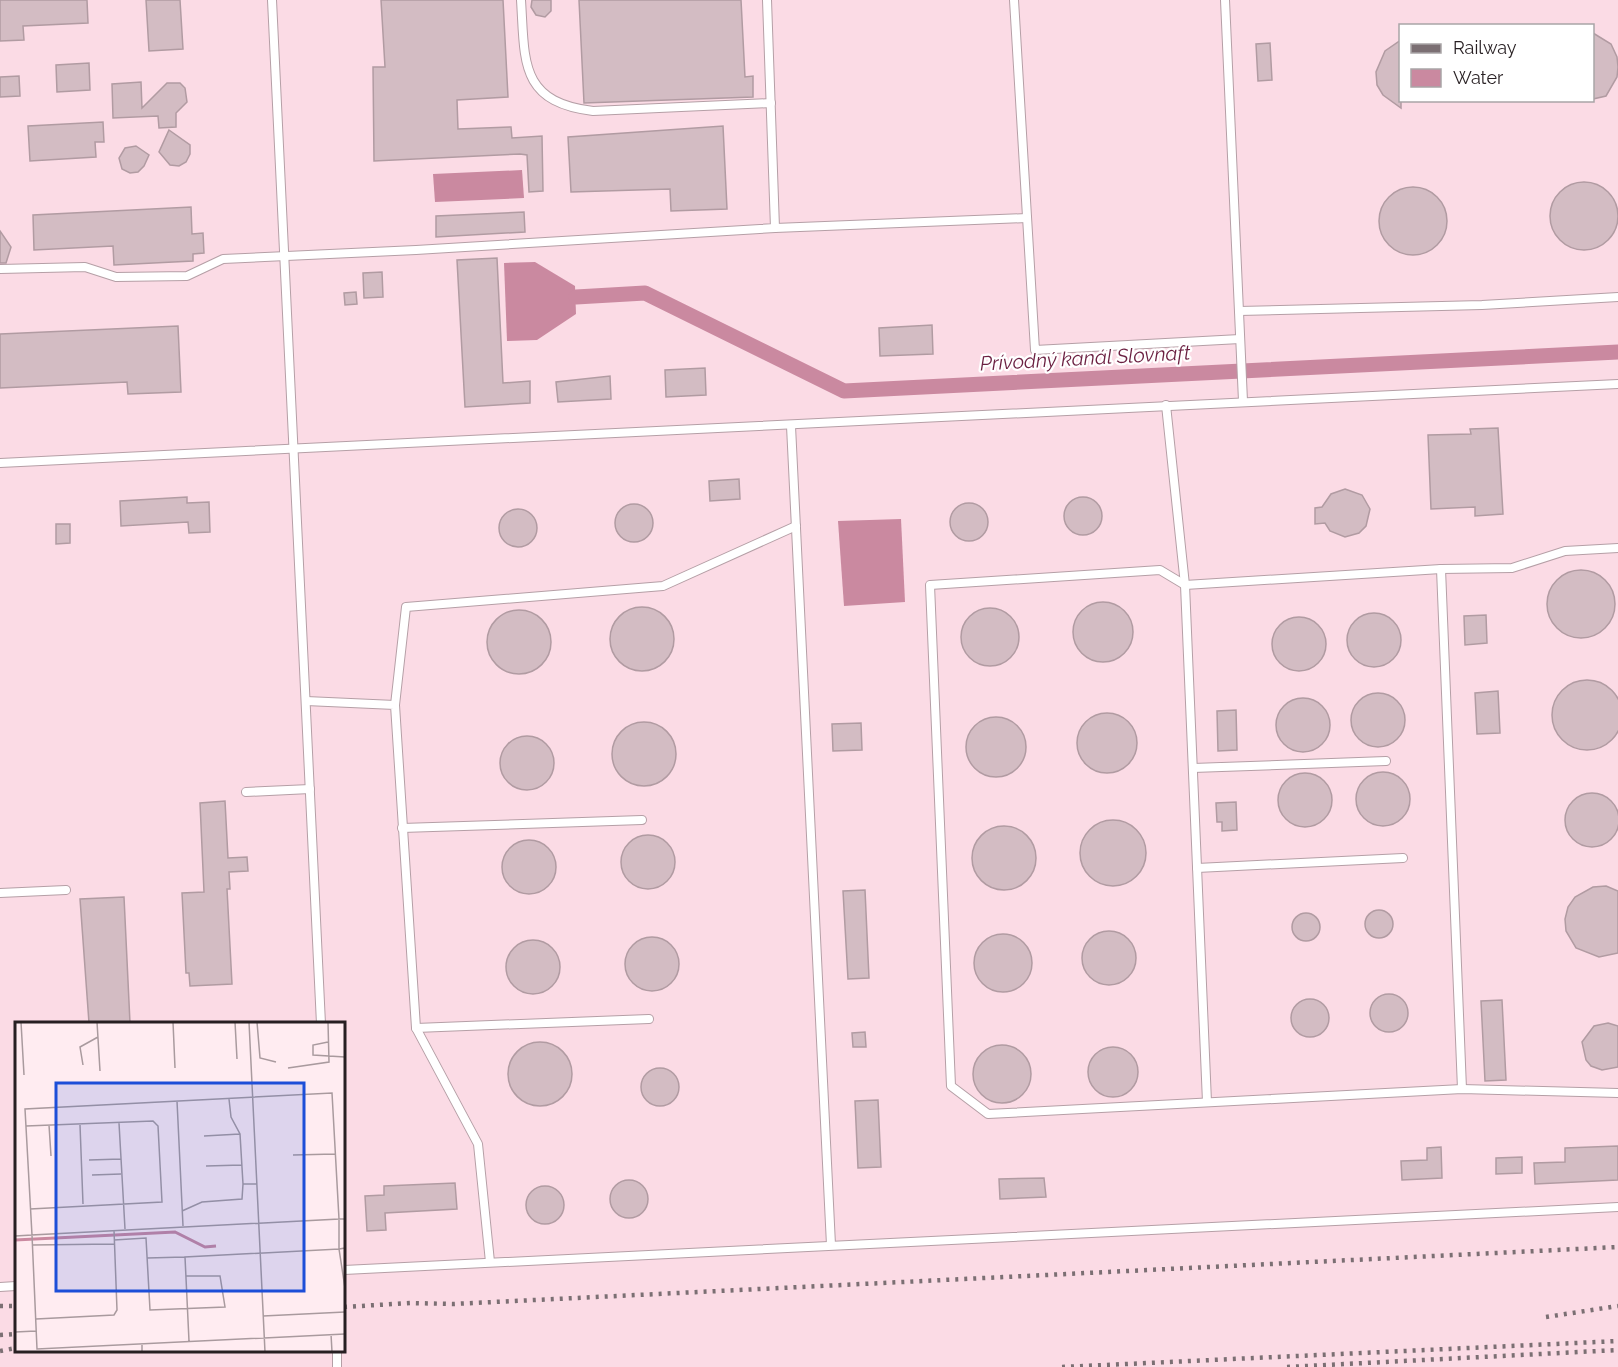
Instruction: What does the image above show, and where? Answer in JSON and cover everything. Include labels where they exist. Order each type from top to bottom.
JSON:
[{"type":"lane","points":[[272,0],[321,1022]]},
{"type":"lane","points":[[521,0],[525,62],[529,75],[548,97],[565,105],[593,111],[771,103]]},
{"type":"lane","points":[[767,0],[775,228]]},
{"type":"lane","points":[[1014,0],[1035,350],[1240,339]]},
{"type":"lane","points":[[1225,0],[1243,401]]},
{"type":"lane","points":[[0,269],[85,267],[116,277],[187,276],[223,259],[284,254],[439,249],[775,228],[1027,218]]},
{"type":"lane","points":[[1239,311],[1470,305],[1618,297]]},
{"type":"lane","points":[[0,463],[294,451],[1243,401],[1618,384]]},
{"type":"lane","points":[[1166,405],[1185,585],[1207,1102]]},
{"type":"lane","points":[[791,426],[831,1245]]},
{"type":"lane","points":[[490,1262],[478,1144],[416,1028],[395,705],[406,607],[663,586],[796,526]]},
{"type":"lane","points":[[1618,548],[1565,551],[1512,568],[1442,569],[1185,585],[1160,570],[930,585],[951,1086],[988,1114],[1462,1089],[1618,1093]]},
{"type":"lane","points":[[1442,569],[1462,1089]]},
{"type":"lane","points":[[306,700],[395,705]]},
{"type":"lane","points":[[1193,768],[1386,761]]},
{"type":"lane","points":[[246,792],[310,789]]},
{"type":"lane","points":[[402,828],[642,820]]},
{"type":"lane","points":[[1197,868],[1403,858]]},
{"type":"lane","points":[[0,892],[66,890]]},
{"type":"lane","points":[[416,1028],[649,1019]]},
{"type":"lane","points":[[345,1269],[1618,1206]]},
{"type":"lane","points":[[0,1287],[15,1286]]},
{"type":"lane","points":[[336,1352],[337,1367]]},
{"type":"shaded area","points":[[0,0],[1618,0],[1618,1367],[0,1367]]},
{"type":"water","points":[[522,170],[524,198],[435,202],[433,174]]},
{"type":"water","points":[[535,262],[575,286],[576,314],[537,340],[507,341],[504,263]]},
{"type":"water","points":[[901,519],[905,602],[844,606],[838,521]]},
{"type":"building","points":[[0,0],[87,0],[88,23],[23,26],[24,40],[0,41]]},
{"type":"building","points":[[146,0],[180,0],[183,49],[149,51]]},
{"type":"building","points":[[381,0],[503,0],[508,97],[457,100],[458,129],[511,127],[512,138],[542,136],[543,191],[529,192],[527,155],[374,161],[373,67],[385,67]]},
{"type":"building","points":[[532,0],[551,0],[551,11],[545,17],[536,15],[531,7]]},
{"type":"building","points":[[579,0],[741,0],[745,77],[753,76],[753,97],[584,103]]},
{"type":"building","points":[[1594,34],[1611,44],[1617,57],[1617,77],[1606,96],[1594,99]]},
{"type":"building","points":[[1399,41],[1399,102],[1401,102],[1401,108],[1383,95],[1377,85],[1376,72],[1385,51]]},
{"type":"building","points":[[1270,43],[1272,80],[1258,81],[1256,44]]},
{"type":"building","points":[[89,63],[90,90],[57,92],[56,65]]},
{"type":"building","points":[[19,76],[20,96],[0,97],[0,77]]},
{"type":"building","points":[[141,82],[142,108],[167,83],[180,83],[185,88],[187,102],[176,113],[176,127],[159,128],[158,116],[113,118],[112,84]]},
{"type":"building","points":[[103,122],[104,142],[95,142],[96,157],[30,161],[28,126]]},
{"type":"building","points":[[723,126],[727,209],[671,211],[670,189],[571,192],[568,137]]},
{"type":"building","points":[[169,130],[190,145],[190,154],[186,162],[179,166],[170,165],[159,152]]},
{"type":"building","points":[[136,146],[149,155],[138,172],[130,173],[122,169],[119,158],[125,148]]},
{"type":"building","points":[[1577,182],[1591,182],[1603,187],[1613,197],[1618,216],[1613,235],[1603,245],[1591,250],[1577,250],[1565,245],[1555,235],[1550,223],[1550,209],[1555,197],[1565,187]]},
{"type":"building","points":[[1406,187],[1420,187],[1432,192],[1442,202],[1447,221],[1442,240],[1432,250],[1420,255],[1406,255],[1394,250],[1384,240],[1379,228],[1379,214],[1384,202],[1394,192]]},
{"type":"building","points":[[191,207],[192,234],[203,233],[204,253],[193,254],[193,261],[114,265],[113,246],[34,250],[33,215]]},
{"type":"building","points":[[524,212],[525,232],[436,237],[436,216]]},
{"type":"building","points":[[0,231],[11,247],[6,263],[0,263]]},
{"type":"building","points":[[497,258],[503,383],[530,381],[530,403],[465,407],[457,260]]},
{"type":"building","points":[[382,272],[383,297],[364,298],[363,273]]},
{"type":"building","points":[[356,292],[357,304],[345,305],[344,293]]},
{"type":"building","points":[[932,325],[933,354],[880,356],[879,328]]},
{"type":"building","points":[[178,326],[181,392],[128,394],[127,382],[0,388],[0,334]]},
{"type":"building","points":[[705,368],[706,395],[666,397],[665,370]]},
{"type":"building","points":[[610,376],[611,399],[558,402],[556,382]]},
{"type":"building","points":[[1498,428],[1503,514],[1475,516],[1475,507],[1431,509],[1428,435],[1471,434],[1470,429]]},
{"type":"building","points":[[739,479],[740,499],[710,501],[709,481]]},
{"type":"building","points":[[1345,489],[1362,495],[1370,509],[1366,526],[1359,533],[1345,537],[1330,531],[1325,523],[1315,524],[1315,508],[1322,507],[1331,494]]},
{"type":"building","points":[[187,497],[187,503],[209,502],[210,532],[189,533],[188,522],[121,526],[120,501]]},
{"type":"building","points":[[1083,497],[1097,502],[1102,516],[1097,530],[1083,535],[1069,530],[1064,516],[1069,502]]},
{"type":"building","points":[[969,503],[983,508],[988,522],[983,536],[969,541],[955,536],[950,522],[955,508]]},
{"type":"building","points":[[634,504],[647,510],[653,523],[647,536],[634,542],[621,536],[615,523],[621,510]]},
{"type":"building","points":[[518,509],[531,515],[537,528],[531,541],[518,547],[505,541],[499,528],[505,515]]},
{"type":"building","points":[[56,524],[70,524],[70,543],[56,544]]},
{"type":"building","points":[[1574,570],[1588,570],[1600,575],[1610,585],[1615,604],[1610,623],[1600,633],[1588,638],[1574,638],[1562,633],[1552,623],[1547,611],[1547,597],[1552,585],[1562,575]]},
{"type":"building","points":[[1103,602],[1120,607],[1128,615],[1133,632],[1128,649],[1120,657],[1103,662],[1086,657],[1078,649],[1073,632],[1078,615],[1086,607]]},
{"type":"building","points":[[636,607],[648,607],[665,616],[672,627],[674,639],[672,651],[665,662],[648,671],[636,671],[624,666],[615,657],[610,645],[610,633],[615,621],[624,612]]},
{"type":"building","points":[[984,608],[996,608],[1011,616],[1019,631],[1019,643],[1011,658],[996,666],[984,666],[969,658],[961,643],[961,631],[969,616]]},
{"type":"building","points":[[513,610],[525,610],[542,619],[549,630],[551,642],[549,654],[542,665],[525,674],[513,674],[501,669],[492,660],[487,648],[487,636],[492,624],[501,615]]},
{"type":"building","points":[[1374,613],[1384,615],[1393,621],[1399,630],[1401,640],[1399,650],[1393,659],[1384,665],[1374,667],[1364,665],[1355,659],[1349,650],[1347,640],[1349,630],[1355,621],[1364,615]]},
{"type":"building","points":[[1486,615],[1487,643],[1465,645],[1464,616]]},
{"type":"building","points":[[1299,617],[1309,619],[1318,625],[1324,634],[1326,644],[1324,654],[1318,663],[1309,669],[1299,671],[1289,669],[1280,663],[1274,654],[1272,644],[1274,634],[1280,625],[1289,619]]},
{"type":"building","points":[[1587,680],[1606,686],[1619,702],[1619,728],[1612,740],[1600,747],[1587,750],[1574,747],[1562,740],[1555,728],[1552,715],[1555,702],[1562,690],[1574,683]]},
{"type":"building","points":[[1498,691],[1500,733],[1477,734],[1475,693]]},
{"type":"building","points":[[1378,693],[1388,695],[1397,701],[1403,710],[1405,720],[1403,730],[1397,739],[1388,745],[1378,747],[1368,745],[1359,739],[1353,730],[1351,720],[1353,710],[1359,701],[1368,695]]},
{"type":"building","points":[[1303,698],[1313,700],[1322,706],[1328,715],[1330,725],[1328,735],[1322,744],[1313,750],[1303,752],[1293,750],[1284,744],[1278,735],[1276,725],[1278,715],[1284,706],[1293,700]]},
{"type":"building","points":[[1236,710],[1237,750],[1218,751],[1217,711]]},
{"type":"building","points":[[1107,713],[1124,718],[1132,726],[1137,743],[1132,760],[1124,768],[1107,773],[1090,768],[1082,760],[1077,743],[1082,726],[1090,718]]},
{"type":"building","points":[[996,717],[1017,726],[1026,747],[1017,768],[996,777],[975,768],[966,747],[975,726]]},
{"type":"building","points":[[638,722],[650,722],[667,731],[674,742],[676,754],[674,766],[667,777],[650,786],[638,786],[626,781],[617,772],[612,760],[612,748],[617,736],[626,727]]},
{"type":"building","points":[[861,723],[862,750],[833,751],[832,724]]},
{"type":"building","points":[[527,736],[537,738],[546,744],[552,753],[554,763],[552,773],[546,782],[537,788],[527,790],[517,788],[508,782],[502,773],[500,763],[502,753],[508,744],[517,738]]},
{"type":"building","points":[[1383,772],[1393,774],[1402,780],[1408,789],[1410,799],[1408,809],[1402,818],[1393,824],[1383,826],[1373,824],[1364,818],[1358,809],[1356,799],[1358,789],[1364,780],[1373,774]]},
{"type":"building","points":[[1305,773],[1315,775],[1324,781],[1330,790],[1332,800],[1330,810],[1324,819],[1315,825],[1305,827],[1295,825],[1286,819],[1280,810],[1278,800],[1280,790],[1286,781],[1295,775]]},
{"type":"building","points":[[1592,793],[1602,795],[1611,801],[1617,810],[1619,820],[1617,830],[1611,839],[1602,845],[1592,847],[1582,845],[1573,839],[1567,830],[1565,820],[1567,810],[1573,801],[1582,795]]},
{"type":"building","points":[[225,801],[228,858],[247,857],[248,871],[229,872],[230,889],[227,889],[232,984],[190,986],[189,973],[186,973],[182,893],[204,892],[200,803]]},
{"type":"building","points":[[1236,802],[1237,830],[1222,831],[1222,822],[1217,822],[1216,803]]},
{"type":"building","points":[[1113,820],[1125,823],[1136,830],[1143,841],[1146,853],[1143,865],[1136,876],[1125,883],[1113,886],[1101,883],[1090,876],[1083,865],[1080,853],[1083,841],[1090,830],[1101,823]]},
{"type":"building","points":[[998,826],[1010,826],[1027,835],[1034,846],[1036,858],[1034,870],[1027,881],[1010,890],[998,890],[986,885],[977,876],[972,864],[972,852],[977,840],[986,831]]},
{"type":"building","points":[[648,835],[658,837],[667,843],[673,852],[675,862],[673,872],[667,881],[658,887],[648,889],[638,887],[629,881],[623,872],[621,862],[623,852],[629,843],[638,837]]},
{"type":"building","points":[[529,840],[539,842],[548,848],[554,857],[556,867],[554,877],[548,886],[539,892],[529,894],[519,892],[510,886],[504,877],[502,867],[504,857],[510,848],[519,842]]},
{"type":"building","points":[[1606,886],[1618,891],[1618,953],[1599,957],[1576,948],[1566,931],[1565,919],[1568,907],[1575,897],[1593,887]]},
{"type":"building","points":[[865,890],[869,978],[848,979],[843,891]]},
{"type":"building","points":[[124,897],[130,1022],[89,1022],[80,899]]},
{"type":"building","points":[[1379,910],[1389,914],[1393,924],[1389,934],[1379,938],[1369,934],[1365,924],[1369,914]]},
{"type":"building","points":[[1306,913],[1316,917],[1320,927],[1316,937],[1306,941],[1296,937],[1292,927],[1296,917]]},
{"type":"building","points":[[1104,931],[1114,931],[1124,935],[1132,943],[1136,958],[1132,973],[1124,981],[1114,985],[1104,985],[1094,981],[1086,973],[1082,963],[1082,953],[1086,943],[1094,935]]},
{"type":"building","points":[[1003,934],[1019,939],[1027,947],[1032,963],[1027,979],[1019,987],[1003,992],[987,987],[979,979],[974,963],[979,947],[987,939]]},
{"type":"building","points":[[652,937],[662,939],[671,945],[677,954],[679,964],[677,974],[671,983],[662,989],[652,991],[642,989],[633,983],[627,974],[625,964],[627,954],[633,945],[642,939]]},
{"type":"building","points":[[533,940],[543,942],[552,948],[558,957],[560,967],[558,977],[552,986],[543,992],[533,994],[523,992],[514,986],[508,977],[506,967],[508,957],[514,948],[523,942]]},
{"type":"building","points":[[1389,994],[1402,1000],[1408,1013],[1402,1026],[1389,1032],[1376,1026],[1370,1013],[1376,1000]]},
{"type":"building","points":[[1310,999],[1323,1005],[1329,1018],[1323,1031],[1310,1037],[1297,1031],[1291,1018],[1297,1005]]},
{"type":"building","points":[[1502,1000],[1506,1080],[1485,1081],[1481,1001]]},
{"type":"building","points":[[1608,1023],[1618,1026],[1618,1067],[1602,1070],[1591,1066],[1586,1060],[1582,1042],[1594,1026]]},
{"type":"building","points":[[865,1032],[866,1047],[853,1047],[852,1033]]},
{"type":"building","points":[[534,1042],[546,1042],[563,1051],[570,1062],[572,1074],[570,1086],[563,1097],[546,1106],[534,1106],[522,1101],[513,1092],[508,1080],[508,1068],[513,1056],[522,1047]]},
{"type":"building","points":[[1002,1045],[1013,1047],[1026,1058],[1031,1074],[1029,1085],[1018,1098],[1002,1103],[991,1101],[978,1090],[973,1074],[975,1063],[986,1050]]},
{"type":"building","points":[[1113,1047],[1122,1049],[1133,1058],[1138,1072],[1136,1081],[1127,1092],[1113,1097],[1104,1095],[1093,1086],[1088,1072],[1090,1063],[1099,1052]]},
{"type":"building","points":[[660,1068],[673,1074],[679,1087],[673,1100],[660,1106],[647,1100],[641,1087],[647,1074]]},
{"type":"building","points":[[878,1100],[881,1167],[858,1168],[855,1101]]},
{"type":"building","points":[[1618,1146],[1618,1180],[1535,1184],[1534,1163],[1565,1162],[1565,1148]]},
{"type":"building","points":[[1441,1147],[1442,1178],[1402,1180],[1401,1161],[1427,1160],[1427,1148]]},
{"type":"building","points":[[1522,1157],[1522,1173],[1496,1174],[1496,1158]]},
{"type":"building","points":[[1044,1178],[1046,1197],[1000,1199],[999,1179]]},
{"type":"building","points":[[629,1180],[642,1186],[648,1199],[642,1212],[629,1218],[616,1212],[610,1199],[616,1186]]},
{"type":"building","points":[[455,1183],[457,1209],[385,1213],[386,1230],[367,1231],[365,1196],[384,1195],[384,1186]]},
{"type":"building","points":[[545,1186],[558,1192],[564,1205],[558,1218],[545,1224],[532,1218],[526,1205],[532,1192]]},
{"type":"waterway","name":"Prívodný kanál Slovnaft","points":[[576,297],[645,293],[844,391],[1618,352]]},
{"type":"railway","points":[[345,1307],[410,1303],[453,1304],[1618,1247]]},
{"type":"railway","points":[[0,1306],[15,1306]]},
{"type":"railway","points":[[1546,1317],[1618,1306]]},
{"type":"railway","points":[[0,1335],[15,1334]]},
{"type":"railway","points":[[1062,1367],[1618,1341]]},
{"type":"railway","points":[[0,1351],[15,1348]]},
{"type":"railway","points":[[1287,1367],[1618,1350]]}]
